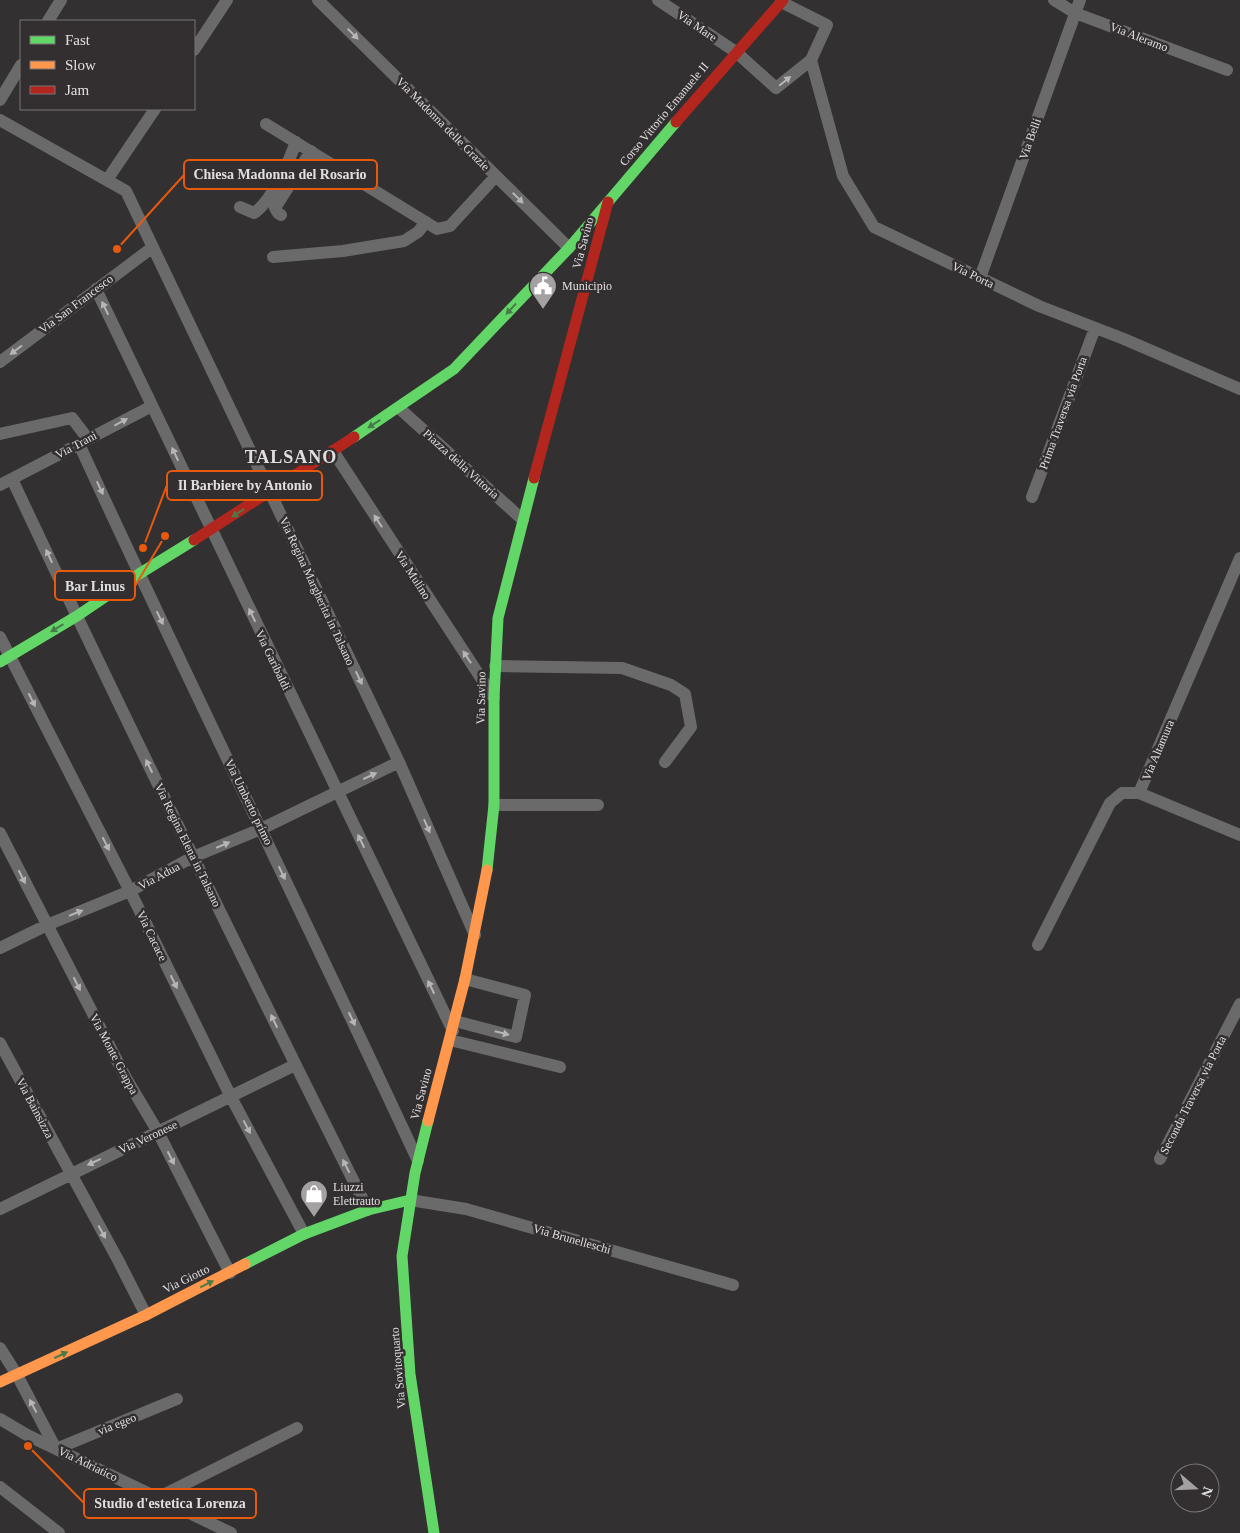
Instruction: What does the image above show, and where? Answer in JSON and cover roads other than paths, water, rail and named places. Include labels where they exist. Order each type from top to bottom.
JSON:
[{"type":"street","points":[[49,20],[61,0]]},
{"type":"street","points":[[195,48],[227,0]]},
{"type":"street","name":"Via Madonna delle Grazie","points":[[318,0],[569,248]]},
{"type":"street","name":"Via Mare","points":[[658,0],[736,52],[776,88],[810,60]]},
{"type":"street","name":"Via Aleramo","points":[[1054,0],[1075,13],[1226,70]]},
{"type":"street","name":"Via Belli","points":[[980,278],[1080,0]]},
{"type":"street","points":[[782,1],[827,25],[810,60]]},
{"type":"street","name":"Corso Vittorio Emanuele II","points":[[5,659],[77,616],[139,574],[270,492],[399,408],[454,369],[569,248],[736,52],[782,1]]},
{"type":"street","name":"Via Porta","points":[[810,60],[842,176],[874,227],[1038,306],[1124,339],[1240,389]]},
{"type":"street","points":[[0,100],[20,67]]},
{"type":"street","points":[[107,180],[154,110]]},
{"type":"street","name":"Via Regina Margherita in Talsano","points":[[0,120],[126,192],[399,762],[475,935]]},
{"type":"street","points":[[266,124],[437,229],[450,226],[496,176]]},
{"type":"street","points":[[240,207],[254,213],[261,208],[289,161],[296,142]]},
{"type":"street","points":[[280,214],[275,208],[310,151]]},
{"type":"street","name":"Via Savino","points":[[410,1200],[418,1160],[465,979],[488,866],[494,805],[494,698],[498,618],[608,202]]},
{"type":"street","points":[[274,257],[343,251],[404,241],[418,232],[426,222]]},
{"type":"street","name":"Via San Francesco","points":[[0,362],[153,247]]},
{"type":"street","name":"Via Garibaldi","points":[[96,289],[452,1031]]},
{"type":"street","name":"Prima Traversa via Porta","points":[[1032,497],[1095,328]]},
{"type":"street","name":"Via Trani","points":[[0,485],[152,406]]},
{"type":"street","name":"Piazza della Vittoria","points":[[399,408],[523,520]]},
{"type":"street","name":"Via Umberto primo","points":[[0,434],[72,418],[84,442],[139,574],[418,1160]]},
{"type":"street","name":"Via Mulino","points":[[333,451],[494,698]]},
{"type":"street","name":"Via Regina Elena in Talsano","points":[[12,479],[194,857],[368,1210]]},
{"type":"street","name":"Via Altamura","points":[[1038,944],[1110,803],[1122,793],[1139,792],[1240,558]]},
{"type":"street","name":"Via Cacace","points":[[0,637],[5,659],[130,891],[231,1097],[304,1234]]},
{"type":"street","points":[[495,666],[622,668],[671,685],[685,694],[691,728],[665,762]]},
{"type":"street","name":"Via Adua","points":[[0,948],[46,925],[130,891],[194,857],[261,829],[399,762]]},
{"type":"street","points":[[1139,792],[1240,835]]},
{"type":"street","points":[[494,805],[598,805]]},
{"type":"street","name":"Via Monte Grappa","points":[[0,833],[46,925],[126,1078],[158,1132],[230,1273]]},
{"type":"street","points":[[452,1031],[516,1037],[525,995],[465,979]]},
{"type":"street","name":"Seconda Traversa via Porta","points":[[1160,1159],[1240,1004]]},
{"type":"street","points":[[452,1031],[560,1067]]},
{"type":"street","name":"Via Bainsizza","points":[[0,1043],[146,1315]]},
{"type":"street","name":"Via Veronese","points":[[0,1209],[296,1065]]},
{"type":"street","name":"Via Giotto","points":[[0,1382],[146,1315],[304,1234],[368,1210],[410,1200]]},
{"type":"street","name":"Via Brunelleschi","points":[[410,1200],[466,1209],[733,1285]]},
{"type":"street","name":"Via Sovitoquarto","points":[[410,1200],[402,1256],[410,1374],[434,1533]]},
{"type":"street","points":[[0,1348],[17,1375],[56,1449]]},
{"type":"street","name":"via egeo","points":[[56,1449],[177,1400]]},
{"type":"street","name":"Via Adriatico","points":[[0,1419],[26,1435],[231,1533]]},
{"type":"street","points":[[157,1498],[297,1428]]},
{"type":"street","points":[[0,1487],[59,1533]]},
{"type":"place","name":"Chiesa Madonna del Rosario","points":[[117,249]]},
{"type":"place","name":"Municipio","points":[[543,310]]},
{"type":"place","name":"Bar Linus","points":[[165,536]]},
{"type":"place","name":"Il Barbiere by Antonio","points":[[143,548]]},
{"type":"place","name":"Liuzzi Elettrauto","points":[[314,1218]]},
{"type":"place","name":"Studio d'estetica Lorenza","points":[[28,1446]]},
{"type":"district","name":"TALSANO","points":[[291,457]]}]
